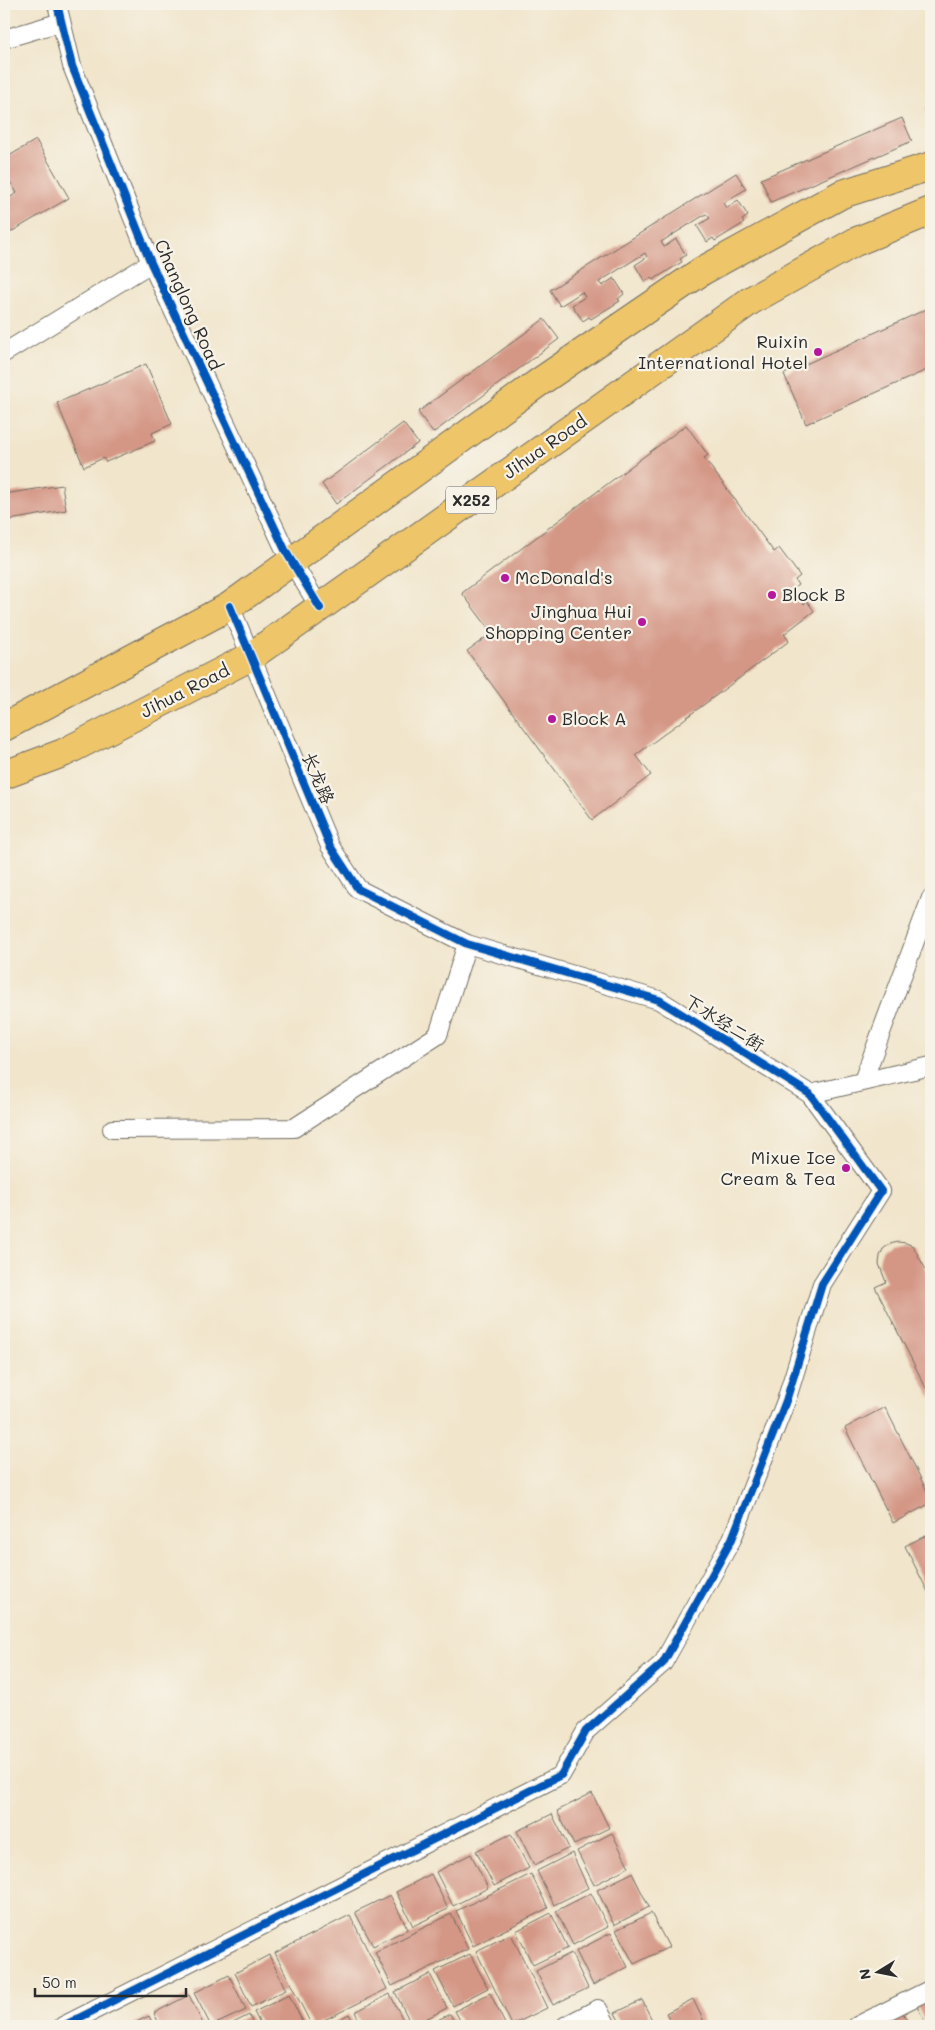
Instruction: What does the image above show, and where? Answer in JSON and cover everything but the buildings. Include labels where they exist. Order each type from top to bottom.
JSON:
[{"type":"main road","points":[[4,727],[230,606],[538,383],[702,271],[842,194],[931,166]]},
{"type":"main road","name":"Jihua Road","points":[[4,775],[63,753],[250,657],[750,301],[854,242],[931,211]]},
{"type":"street","name":"Changlong Road","points":[[57,4],[72,66],[151,263],[291,562],[320,608]]},
{"type":"street","points":[[4,38],[61,22]]},
{"type":"street","points":[[4,353],[151,263]]},
{"type":"street","name":"长龙路","points":[[230,606],[330,846],[358,889],[425,923]]},
{"type":"street","points":[[863,1081],[931,898]]},
{"type":"street","name":"下水经二街","points":[[63,2026],[561,1775],[586,1731],[663,1663],[732,1539],[786,1401],[822,1284],[881,1191],[810,1094],[659,1000],[467,944],[425,923]]},
{"type":"street","points":[[112,1130],[294,1128],[438,1034],[467,944]]},
{"type":"street","points":[[810,1094],[931,1066]]},
{"type":"street","points":[[857,2026],[931,1989]]},
{"type":"street","points":[[565,2026],[598,2009],[607,2026]]},
{"type":"cycle path","points":[[57,4],[72,66],[151,263],[286,552],[320,608]]},
{"type":"cycle path","points":[[63,2026],[561,1775],[586,1731],[663,1663],[732,1539],[786,1401],[822,1284],[881,1191],[810,1094],[659,1000],[467,944],[358,889],[330,846],[230,606]]},
{"type":"place","name":"Ruixin International Hotel","points":[[818,352]]},
{"type":"place","name":"McDonald's","points":[[505,578]]},
{"type":"place","name":"Block B","points":[[772,595]]},
{"type":"place","name":"Jinghua Hui Shopping Center","points":[[642,622]]},
{"type":"place","name":"Block A","points":[[552,719]]},
{"type":"place","name":"Mixue Ice Cream & Tea","points":[[846,1168]]}]
